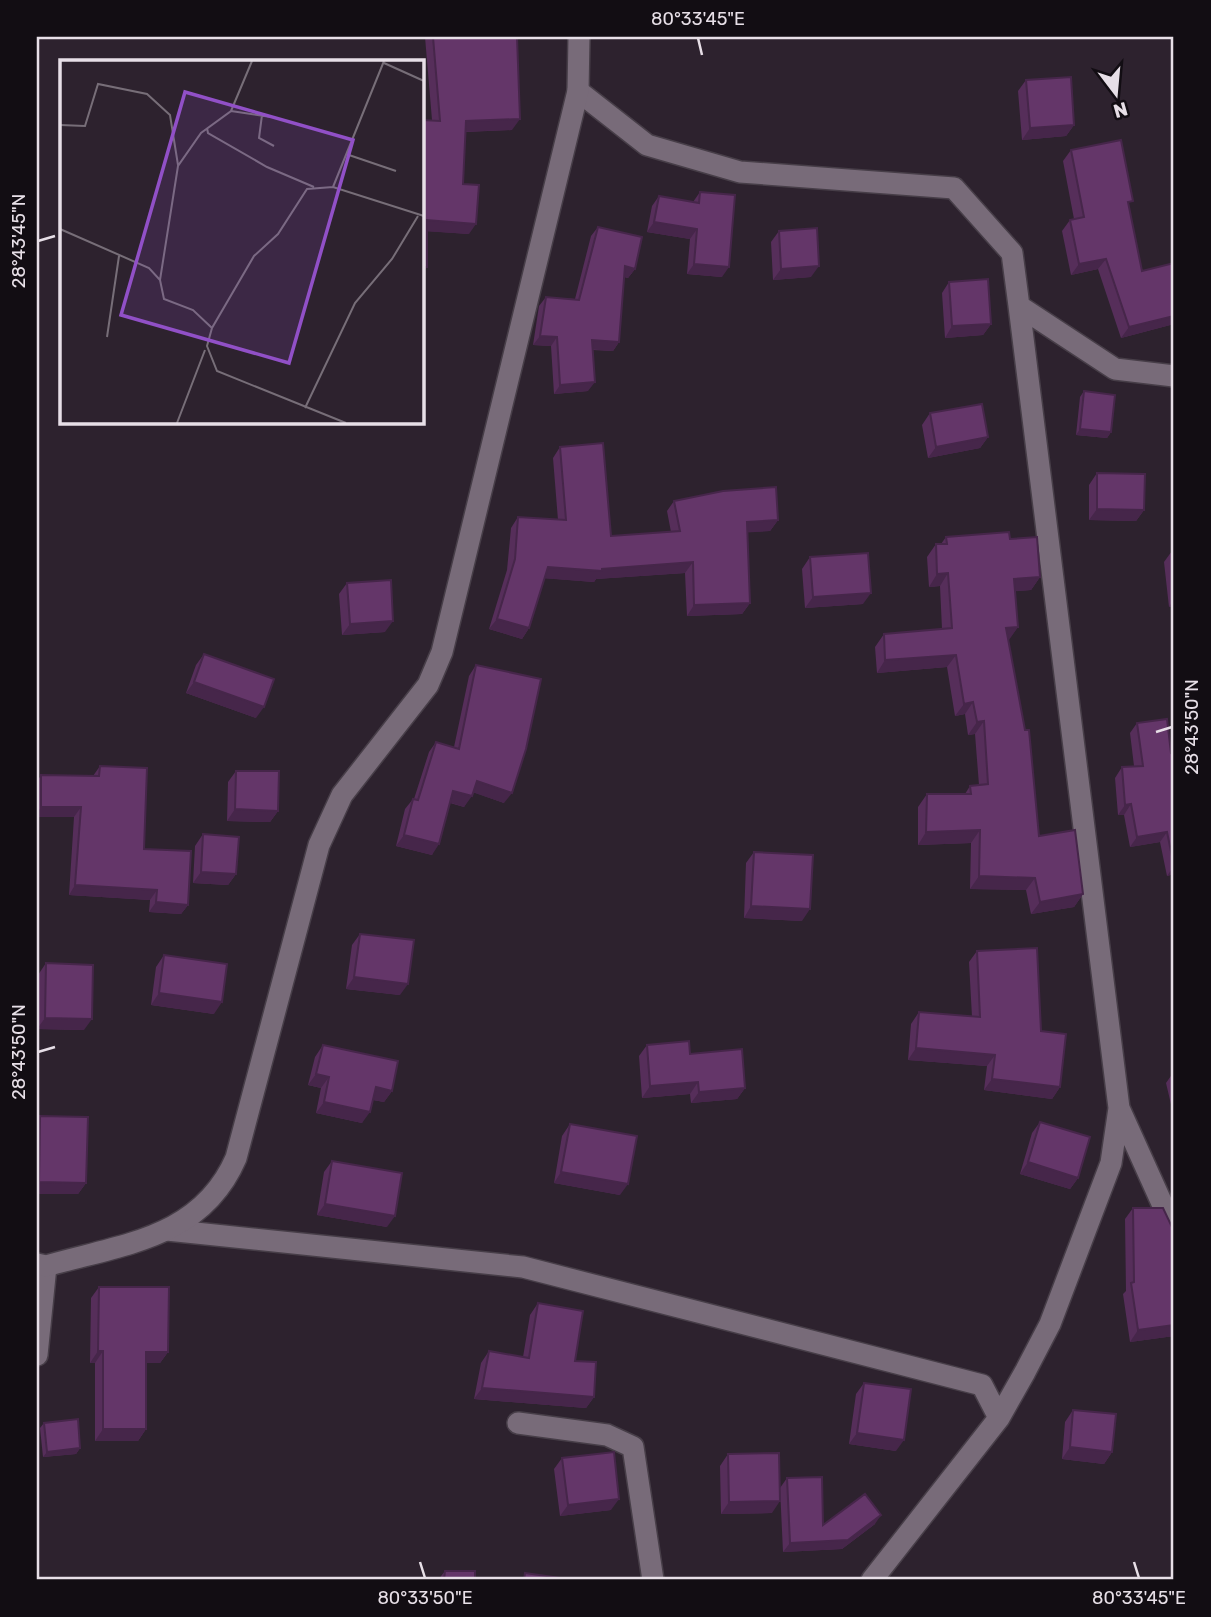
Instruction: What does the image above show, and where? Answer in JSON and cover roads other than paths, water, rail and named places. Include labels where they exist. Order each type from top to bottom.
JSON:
[{"type":"street","points":[[37,1355],[41,1265],[167,1230],[189,1219],[225,1183],[236,1158],[319,845],[342,795],[428,685],[442,652],[578,91],[579,37]]},
{"type":"street","points":[[578,91],[647,145],[740,172],[954,188],[1012,253],[1119,1108],[1111,1163],[1050,1324],[999,1419],[867,1579]]},
{"type":"street","points":[[1019,306],[1115,369],[1174,376]]},
{"type":"street","points":[[1119,1108],[1174,1230]]},
{"type":"street","points":[[167,1230],[523,1267],[982,1385],[999,1419]]},
{"type":"street","points":[[518,1423],[607,1435],[633,1447],[653,1580]]}]
